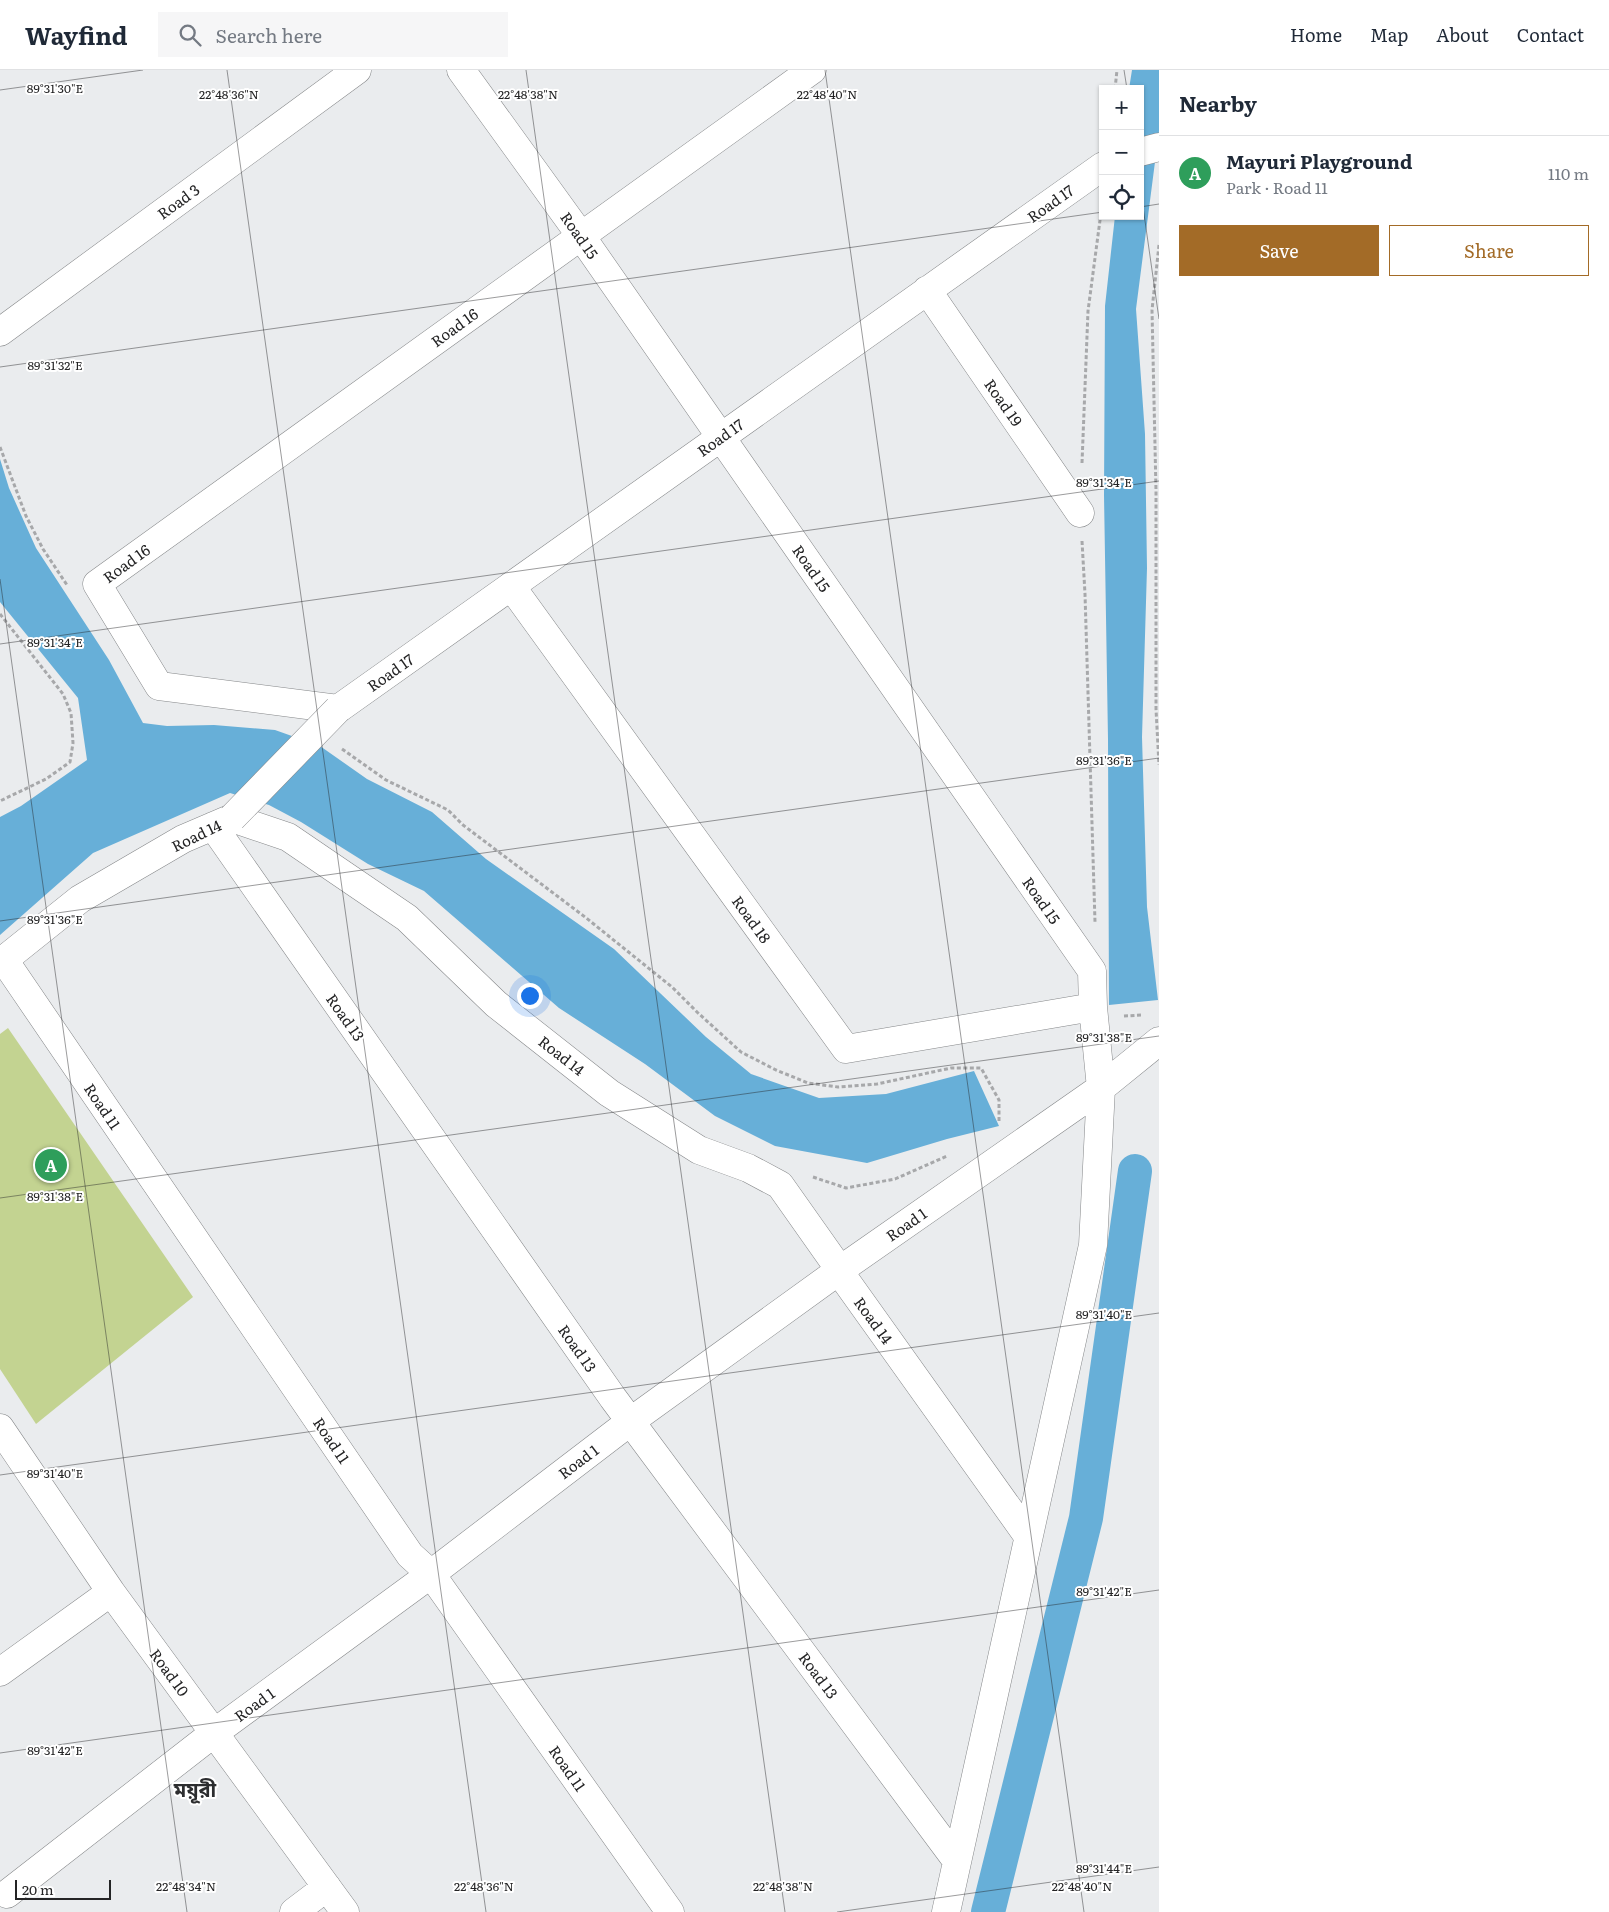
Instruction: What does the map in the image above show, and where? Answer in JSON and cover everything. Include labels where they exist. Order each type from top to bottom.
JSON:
[{"type":"street","name":"Road 3","points":[[0,332],[357,70]]},
{"type":"street","name":"Road 15","points":[[461,70],[582,236],[1092,971],[1093,1007],[1101,1088],[1093,1245],[946,1912]]},
{"type":"street","name":"Road 16","points":[[338,709],[159,686],[97,584],[812,70]]},
{"type":"street","points":[[1144,151],[1159,147]]},
{"type":"street","name":"Road 17","points":[[222,822],[338,709],[1099,169]]},
{"type":"street","name":"Road 19","points":[[927,290],[1080,513]]},
{"type":"street","name":"Road 18","points":[[511,586],[846,1049],[1093,1007]]},
{"type":"street","name":"Road 14","points":[[2,962],[80,899],[183,839],[222,822],[288,837],[407,918],[496,1004],[609,1093],[699,1150],[748,1168],[780,1186],[840,1270],[851,1289],[1028,1536]]},
{"type":"street","name":"Road 13","points":[[222,822],[631,1421],[957,1861]]},
{"type":"street","name":"Road 11","points":[[2,962],[410,1555],[431,1574],[670,1912]]},
{"type":"street","name":"Road 1","points":[[8,1897],[214,1733],[431,1574],[631,1421],[840,1270],[1101,1088],[1159,1042]]},
{"type":"street","name":"Road 10","points":[[0,1428],[111,1592],[345,1912]]},
{"type":"street","points":[[0,1672],[111,1592]]},
{"type":"street","points":[[294,1912],[327,1887]]},
{"type":"path","points":[[1115,85],[1117,70]]},
{"type":"path","points":[[1082,465],[1088,311],[1100,220]]},
{"type":"path","points":[[1159,245],[1152,310],[1156,491],[1156,709],[1159,765]]},
{"type":"path","points":[[0,447],[26,516],[43,549],[71,591]]},
{"type":"path","points":[[1080,513],[1085,594],[1096,928]]},
{"type":"path","points":[[0,614],[63,694],[71,712],[73,743],[70,762],[46,779],[0,801]]},
{"type":"path","points":[[336,745],[386,780],[448,810],[468,829],[585,917],[672,987],[696,1012],[741,1052],[776,1070],[808,1083],[838,1087],[877,1084],[951,1068],[981,1068],[999,1100],[999,1126]]},
{"type":"path","points":[[1120,1017],[1145,1014]]},
{"type":"green space","points":[[8,1028],[193,1297],[36,1424],[0,1369],[0,1034]]},
{"type":"water","points":[[1132,70],[1159,70],[1159,131],[1136,309],[1145,434],[1147,568],[1142,737],[1147,907],[1158,1000],[1109,1005],[1108,739],[1104,495],[1105,306],[1115,220],[1144,220],[1144,85],[1130,85]]},
{"type":"water","points":[[0,459],[9,488],[36,548],[109,660],[143,723],[167,726],[214,725],[275,730],[320,746],[367,779],[432,812],[486,859],[614,949],[706,1037],[751,1074],[819,1098],[886,1094],[974,1071],[999,1126],[947,1139],[867,1163],[775,1146],[715,1116],[645,1064],[559,1008],[424,891],[368,864],[301,822],[269,805],[230,793],[93,853],[0,935],[0,817],[21,806],[87,760],[78,698],[0,602]]},
{"type":"waterway","points":[[988,1912],[1086,1518],[1135,1171]]},
{"type":"place","name":"Mayuri Playground","points":[[51,1165]]},
{"type":"district","name":"ময়ূরী","points":[[195,1788]]}]
